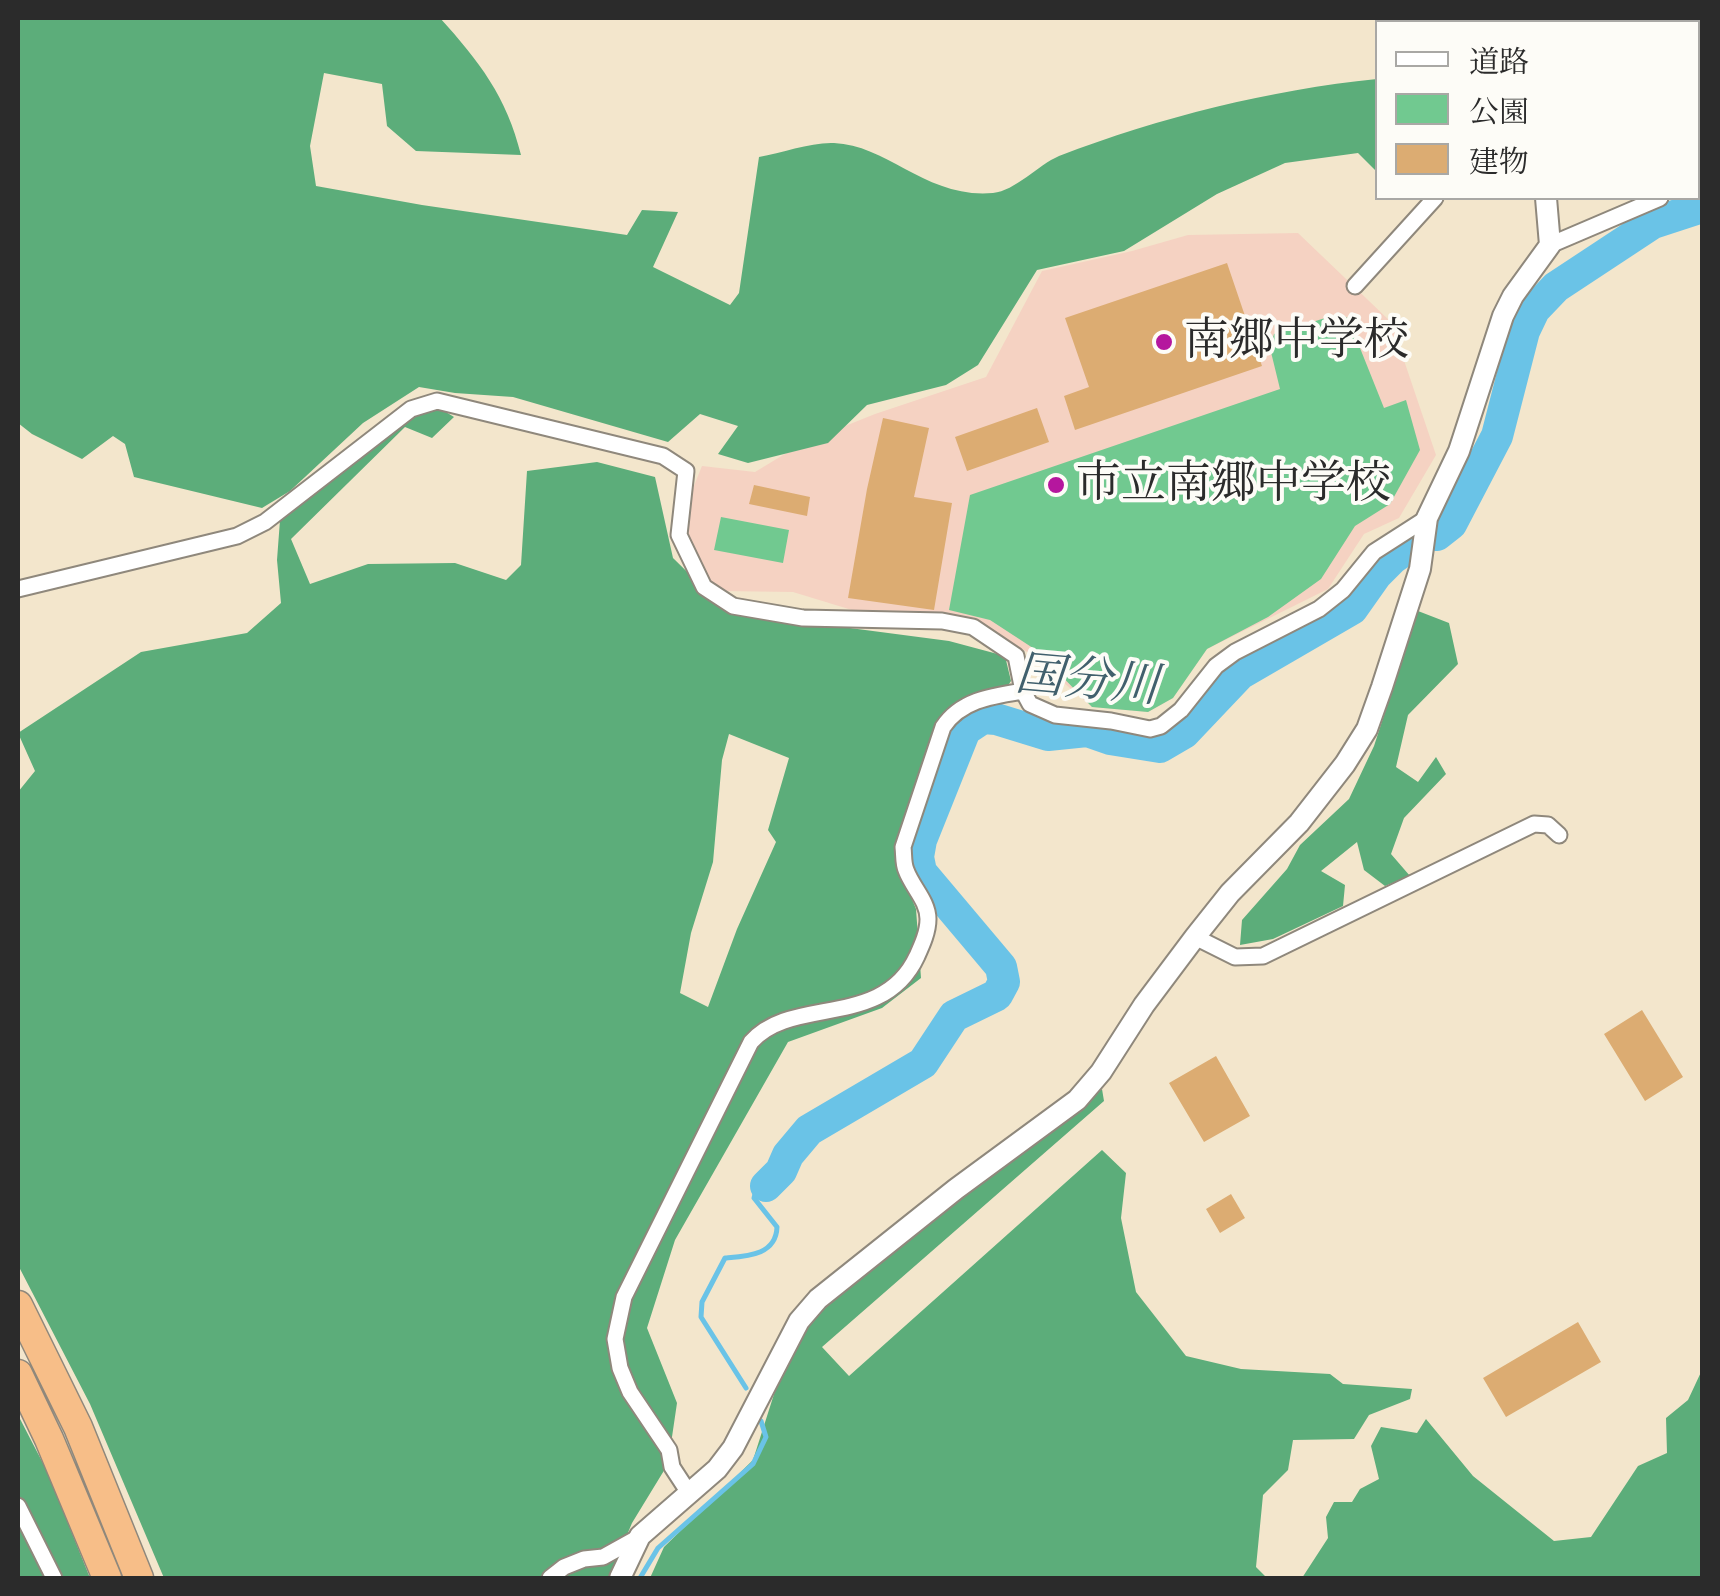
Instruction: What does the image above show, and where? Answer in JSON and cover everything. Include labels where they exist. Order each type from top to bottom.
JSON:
[{"type":"highway","points":[[18,1305],[78,1427],[138,1578]]},
{"type":"highway","points":[[18,1374],[107,1578]]},
{"type":"street","points":[[1355,286],[1433,200]]},
{"type":"street","points":[[1546,200],[1550,246]]},
{"type":"street","points":[[550,1578],[584,1559],[603,1558],[640,1536],[716,1469],[733,1448],[799,1321],[818,1299],[956,1189],[1077,1100],[1230,894],[1320,799],[1366,730],[1413,594],[1427,518],[1459,451],[1513,296],[1550,246],[1655,200]]},
{"type":"street","points":[[18,588],[237,536],[265,522],[411,409],[437,401],[663,456],[686,471],[679,535],[704,587],[733,606],[804,618],[942,621],[973,628],[1016,656],[1023,691],[1030,704],[1055,715],[1150,729],[1161,726],[1181,710],[1216,666],[1235,652],[1320,609],[1343,590],[1374,552],[1427,518]]},
{"type":"street","points":[[689,1493],[672,1467],[669,1450],[630,1392],[620,1368],[615,1340],[624,1297],[742,1060],[760,1032],[874,1000],[913,966],[928,919],[924,903],[904,868],[903,848],[944,727],[953,712],[971,703],[1023,691]]},
{"type":"street","points":[[1195,938],[1235,957],[1263,956],[1534,824],[1548,825],[1559,835]]},
{"type":"street","points":[[18,1506],[54,1578]]},
{"type":"street","points":[[620,1578],[640,1536]]},
{"type":"shaded area","name":"市立南郷中学校","points":[[1298,233],[1391,322],[1436,455],[1399,518],[1364,534],[1328,589],[1207,649],[1173,698],[1148,712],[1092,707],[1029,653],[983,627],[865,614],[793,592],[721,591],[712,585],[684,539],[689,498],[702,466],[755,472],[803,443],[986,377],[1042,271],[1188,235]]},
{"type":"green space","points":[[18,18],[440,18],[490,81],[508,115],[521,155],[416,151],[387,126],[382,84],[324,73],[310,146],[316,186],[627,235],[642,210],[678,212],[653,267],[730,305],[739,293],[759,157],[825,143],[854,146],[948,188],[993,193],[1010,188],[1059,156],[1137,129],[1256,98],[1375,79],[1375,170],[1358,153],[1285,163],[1217,194],[1124,251],[1037,270],[978,365],[946,385],[867,405],[828,443],[748,463],[718,454],[738,426],[700,414],[668,442],[513,397],[419,387],[363,423],[290,491],[262,508],[134,477],[125,444],[113,436],[82,459],[18,423]]},
{"type":"green space","points":[[1338,314],[1348,318],[1384,408],[1406,400],[1420,450],[1390,504],[1355,526],[1321,579],[1268,617],[1207,649],[1173,698],[1148,712],[1092,707],[1036,650],[990,620],[949,610],[970,495],[1280,389],[1270,348],[1274,334]]},
{"type":"green space","points":[[441,409],[454,417],[432,438],[405,427],[291,539],[310,584],[368,564],[455,563],[506,580],[521,565],[527,471],[597,462],[655,477],[673,558],[728,612],[949,641],[1005,656],[1011,681],[1005,690],[938,730],[895,857],[916,909],[921,978],[882,1008],[788,1042],[675,1240],[647,1328],[677,1403],[668,1464],[632,1523],[609,1578],[164,1578],[90,1404],[18,1265],[18,792],[35,771],[18,733],[141,652],[247,633],[281,603],[277,560],[280,520],[413,414]],"holes":[[[729,734],[789,758],[768,830],[776,842],[708,1007],[680,993],[691,933],[713,862],[722,760]]]},
{"type":"green space","points":[[721,517],[789,530],[783,563],[714,550]]},
{"type":"green space","points":[[1418,611],[1449,623],[1458,664],[1408,715],[1396,767],[1418,782],[1436,757],[1446,774],[1404,818],[1391,854],[1410,876],[1385,886],[1364,870],[1357,842],[1321,871],[1345,885],[1343,906],[1273,939],[1240,945],[1242,920],[1287,869],[1300,845],[1349,799],[1374,746]]},
{"type":"green space","points":[[1102,1089],[1104,1101],[822,1347],[849,1376],[1102,1150],[1126,1173],[1121,1218],[1136,1292],[1186,1356],[1241,1369],[1330,1374],[1343,1384],[1412,1389],[1410,1399],[1369,1415],[1354,1439],[1293,1440],[1288,1470],[1263,1495],[1256,1567],[1267,1578],[650,1578],[664,1547],[753,1460],[783,1366],[808,1321],[897,1246]]},
{"type":"green space","points":[[1702,1370],[1702,1578],[1302,1578],[1328,1538],[1326,1517],[1334,1502],[1352,1502],[1360,1489],[1379,1479],[1371,1446],[1381,1427],[1417,1433],[1426,1419],[1473,1476],[1554,1541],[1591,1537],[1638,1466],[1667,1453],[1666,1418],[1688,1400]]},
{"type":"green space","points":[[18,1415],[48,1473],[90,1578],[18,1578]]},
{"type":"building","name":"南郷中学校","points":[[1227,263],[1262,366],[1075,430],[1064,396],[1089,387],[1065,318]]},
{"type":"building","points":[[1037,408],[1049,442],[967,471],[955,437]]},
{"type":"building","points":[[883,418],[929,428],[914,497],[952,503],[934,610],[848,598]]},
{"type":"building","points":[[754,485],[810,497],[807,516],[749,504]]},
{"type":"building","points":[[1642,1010],[1683,1077],[1645,1101],[1604,1034]]},
{"type":"building","points":[[1216,1056],[1250,1116],[1204,1142],[1169,1083]]},
{"type":"building","points":[[1231,1194],[1245,1218],[1220,1233],[1206,1209]]},
{"type":"building","points":[[1578,1322],[1601,1362],[1506,1417],[1483,1378]]},
{"type":"waterway","name":"国分川","points":[[1437,535],[1451,524],[1497,436],[1524,331],[1534,310],[1556,287],[1653,223],[1702,207]]},
{"type":"waterway","name":"国分川","points":[[766,1186],[809,1130],[923,1063],[954,1016],[997,995],[1004,982],[1001,967],[921,872],[918,857],[921,840],[965,730],[983,718],[996,719],[1048,735],[1087,731],[1160,747],[1184,733],[1240,674],[1352,609],[1376,575],[1412,545]]},
{"type":"waterway","name":"国分川","points":[[746,1388],[701,1317],[702,1302],[725,1258],[759,1252],[772,1243],[777,1227],[754,1198],[756,1190],[766,1186]]},
{"type":"waterway","name":"国分川","points":[[640,1578],[658,1548],[753,1464],[766,1437],[761,1421]]},
{"type":"place","name":"南郷中学校","points":[[1164,342]]},
{"type":"place","name":"市立南郷中学校","points":[[1056,485]]}]
